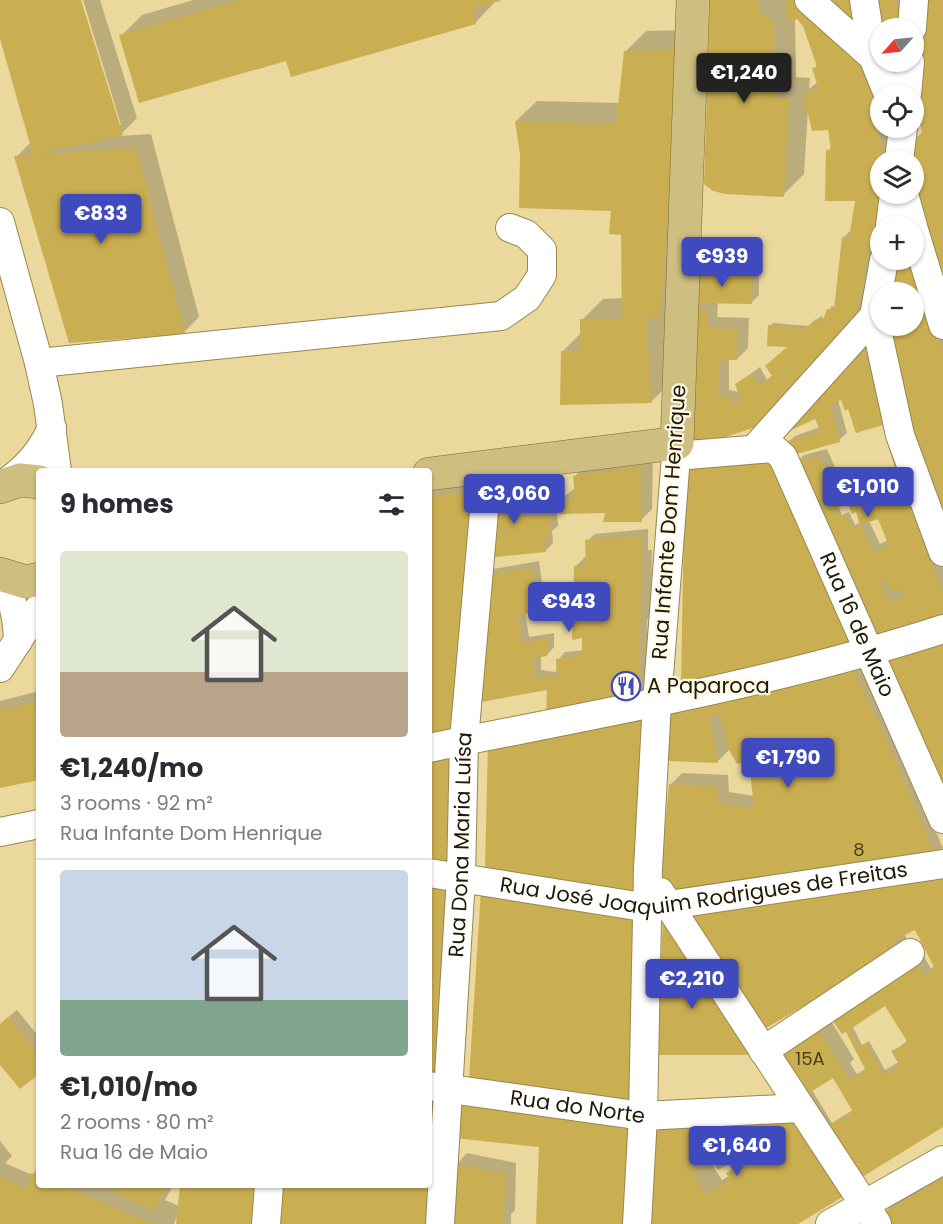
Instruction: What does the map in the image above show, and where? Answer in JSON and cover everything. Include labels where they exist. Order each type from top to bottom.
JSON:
[{"type":"main road","name":"Rua Infante Dom Henrique","points":[[676,450],[693,0]]},
{"type":"main road","points":[[432,474],[488,466],[676,450]]},
{"type":"main road","points":[[2,486],[21,480],[36,482]]},
{"type":"main road","points":[[0,574],[26,582],[36,580]]},
{"type":"street","points":[[809,0],[870,54]]},
{"type":"street","points":[[864,0],[870,38]]},
{"type":"street","points":[[913,18],[914,0]]},
{"type":"street","points":[[0,222],[39,363],[52,428],[57,468]]},
{"type":"street","points":[[39,363],[501,316],[527,298],[542,275],[542,250],[526,234],[510,228]]},
{"type":"street","points":[[924,263],[943,324]]},
{"type":"street","points":[[676,450],[756,447],[870,320]]},
{"type":"street","points":[[878,336],[900,435],[943,552]]},
{"type":"street","points":[[2,486],[26,468],[41,449],[52,428]]},
{"type":"street","name":"Rua 16 de Maio","points":[[756,447],[773,448],[783,457],[943,819]]},
{"type":"street","name":"Rua Infante Dom Henrique","points":[[658,907],[648,869],[657,702],[676,450]]},
{"type":"street","name":"Rua Dona Maria Luísa","points":[[440,1224],[438,1086],[461,877],[464,740],[488,466]]},
{"type":"street","points":[[0,579],[9,592],[16,613],[18,641]]},
{"type":"street","points":[[0,668],[36,613]]},
{"type":"street","points":[[432,747],[657,702],[869,653],[943,629]]},
{"type":"street","points":[[0,832],[36,825]]},
{"type":"street","name":"Rua José Joaquim Rodrigues de Freitas","points":[[432,873],[658,907],[943,864]]},
{"type":"street","points":[[658,907],[763,1051],[870,1214]]},
{"type":"street","points":[[637,1224],[658,907]]},
{"type":"street","points":[[763,1051],[910,953]]},
{"type":"street","name":"Rua do Norte","points":[[438,1086],[643,1116],[800,1108]]},
{"type":"street","points":[[830,1224],[870,1214],[943,1160]]},
{"type":"street","points":[[266,1224],[269,1188]]},
{"type":"building","points":[[0,0],[81,0],[123,135],[33,155],[0,39]]},
{"type":"building","points":[[241,0],[500,1],[472,9],[476,24],[291,77],[286,61],[139,103],[119,35]]},
{"type":"building","points":[[710,0],[754,0],[760,3],[759,14],[774,21],[776,97],[789,98],[784,197],[725,194],[713,191],[704,184]]},
{"type":"building","points":[[786,0],[794,0],[860,55],[870,82],[870,138],[880,138],[882,150],[870,150],[870,204],[881,204],[878,216],[870,216],[870,245],[857,314],[806,376],[753,428],[686,450],[686,310],[707,311],[707,328],[738,329],[737,360],[719,360],[718,396],[731,398],[733,404],[741,400],[735,384],[752,374],[759,386],[772,376],[765,366],[787,347],[767,346],[768,325],[805,329],[816,319],[822,323],[827,309],[834,310],[842,237],[849,238],[855,201],[825,201],[826,150],[831,150],[828,130],[812,131],[803,93],[819,90],[812,68],[817,67],[803,26],[797,19],[788,23]]},
{"type":"building","points":[[820,0],[854,0],[862,33]]},
{"type":"building","points":[[870,0],[896,0],[898,18],[876,18]]},
{"type":"building","points":[[926,0],[943,0],[943,296],[924,229],[924,216],[920,216],[917,204],[924,204],[924,150],[911,150],[912,140],[924,138],[924,84],[915,84],[915,72],[924,72],[924,32],[927,31]]},
{"type":"building","points":[[679,50],[660,318],[646,318],[652,403],[560,405],[561,351],[580,351],[580,319],[622,319],[621,235],[609,234],[611,211],[519,208],[520,154],[515,121],[616,124],[624,51]]},
{"type":"building","points":[[136,148],[185,334],[69,343],[14,156]]},
{"type":"building","points":[[895,270],[915,270],[919,282],[893,282]]},
{"type":"building","points":[[692,272],[752,273],[752,304],[691,303]]},
{"type":"building","points":[[924,296],[943,354],[943,522],[910,433],[891,336],[924,336]]},
{"type":"building","points":[[863,345],[905,492],[943,594],[943,617],[873,645],[795,462],[819,456],[833,488],[854,479],[859,491],[848,495],[852,503],[861,500],[863,508],[902,494],[883,425],[856,433],[848,409],[845,411],[841,400],[830,405],[840,442],[789,456],[786,443],[820,431],[815,419],[783,434]],"holes":[[[848,504],[852,514],[856,512],[860,525],[853,529],[845,514],[839,517],[835,509]],[[878,519],[889,546],[873,551],[860,525]],[[886,580],[891,592],[900,588],[904,597],[889,602],[881,582]]]},
{"type":"building","points":[[770,455],[854,646],[681,686],[685,464]]},
{"type":"building","points":[[642,467],[642,522],[603,522],[605,513],[560,514],[559,498],[575,499],[573,476]]},
{"type":"building","points":[[523,482],[524,518],[550,516],[551,535],[545,534],[546,552],[486,558],[491,487]]},
{"type":"building","points":[[475,491],[455,728],[432,733],[432,497]]},
{"type":"building","points":[[642,536],[639,701],[546,716],[547,690],[475,703],[484,576],[532,568],[536,592],[528,593],[531,613],[518,615],[522,643],[547,639],[547,656],[534,658],[534,677],[557,678],[556,659],[582,656],[582,638],[572,640],[574,566],[586,565],[585,540]]},
{"type":"building","points":[[943,638],[943,797],[883,660]]},
{"type":"building","points":[[853,668],[936,856],[670,897],[660,880],[669,784],[717,786],[718,803],[754,808],[749,762],[737,764],[729,750],[720,714],[710,716],[718,763],[670,761],[666,760],[665,707]]},
{"type":"building","points":[[36,702],[36,781],[0,788],[0,711]]},
{"type":"building","points":[[650,713],[638,892],[485,869],[488,743]]},
{"type":"building","points":[[460,754],[453,862],[432,859],[432,759]]},
{"type":"building","points":[[943,873],[943,1127],[859,1179],[775,1047],[913,958],[923,975],[935,969],[915,930],[891,942],[896,952],[756,1034],[679,916]],"holes":[[[885,1006],[908,1043],[891,1051],[900,1066],[883,1075],[866,1043],[858,1047],[849,1030]],[[829,1015],[842,1034],[846,1032],[866,1071],[849,1080],[816,1025]],[[833,1078],[853,1112],[829,1125],[809,1093]]]},
{"type":"building","points":[[432,878],[460,882],[445,1077],[432,1075]]},
{"type":"building","points":[[481,889],[642,911],[630,1108],[469,1080]]},
{"type":"building","points":[[663,919],[756,1055],[657,1055]]},
{"type":"building","points":[[9,1017],[36,1050],[36,1076],[20,1089],[0,1065],[0,1024]]},
{"type":"building","points":[[457,1097],[628,1128],[624,1224],[536,1224],[539,1147],[454,1138]]},
{"type":"building","points":[[799,1121],[844,1196],[798,1224],[649,1224],[648,1125],[709,1124],[729,1164],[718,1170],[712,1161],[693,1172],[706,1194],[730,1180],[726,1173],[762,1152],[745,1123]]},
{"type":"building","points":[[455,1164],[505,1174],[504,1224],[453,1224]]},
{"type":"building","points":[[31,1173],[36,1175],[36,1188],[69,1188],[153,1224],[0,1224],[0,1177],[25,1189]]},
{"type":"building","points":[[943,1177],[943,1224],[891,1224],[884,1212]]},
{"type":"building","points":[[114,1188],[165,1188],[155,1211],[113,1192]]},
{"type":"building","points":[[180,1188],[259,1188],[257,1224],[176,1224]]},
{"type":"building","points":[[274,1188],[430,1188],[429,1224],[271,1224]]},
{"type":"place","name":"A Paparoca","points":[[626,686]]}]
